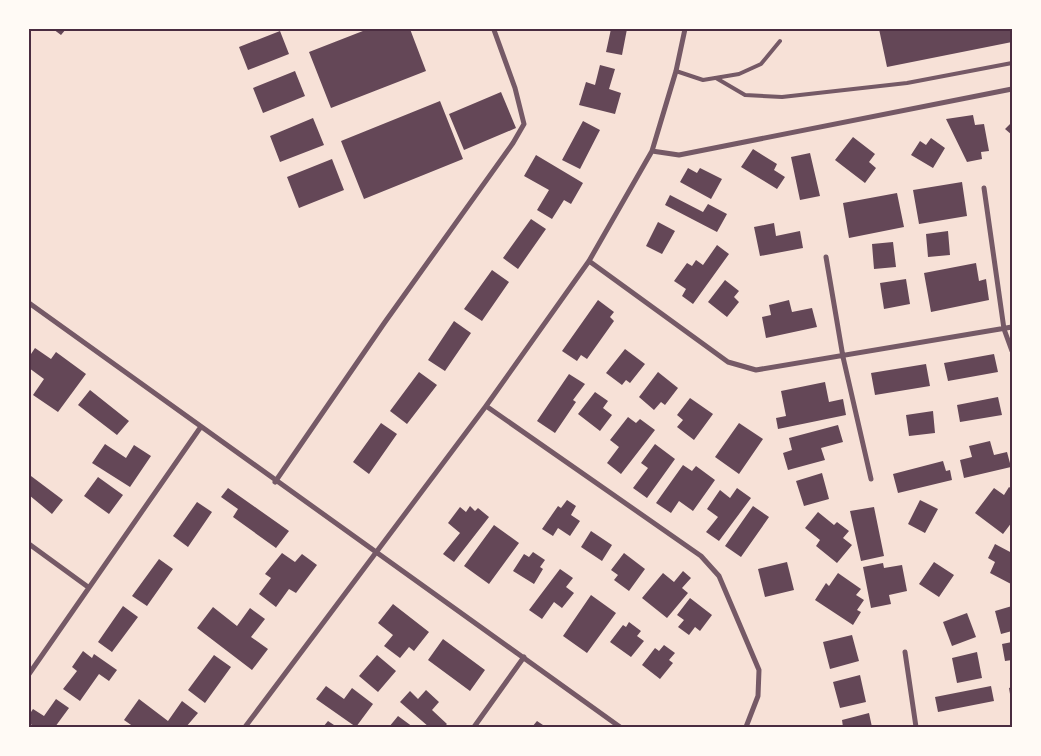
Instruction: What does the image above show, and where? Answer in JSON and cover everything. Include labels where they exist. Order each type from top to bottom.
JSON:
[{"type":"street","points":[[245,727],[486,406],[589,260],[652,151],[676,71],[685,29]]},
{"type":"street","points":[[275,482],[385,322],[514,142],[524,124],[515,88],[494,30]]},
{"type":"street","points":[[652,151],[679,156],[1012,88]]},
{"type":"street","points":[[984,188],[1004,329],[1012,351]]},
{"type":"street","points":[[826,257],[843,357],[871,479]]},
{"type":"street","points":[[589,260],[728,362],[756,370],[843,357],[1012,327]]},
{"type":"street","points":[[29,303],[275,482],[620,727]]},
{"type":"street","points":[[486,406],[700,556],[719,576],[759,670],[758,696],[746,727]]},
{"type":"street","points":[[29,674],[200,428]]},
{"type":"street","points":[[29,544],[88,587]]},
{"type":"street","points":[[905,652],[916,727]]},
{"type":"street","points":[[474,727],[524,657]]},
{"type":"lane","points":[[676,71],[703,80],[739,74],[761,64],[780,41]]},
{"type":"lane","points":[[716,78],[745,95],[782,97],[907,82],[1012,62]]},
{"type":"building","points":[[53,29],[66,29],[61,35]]},
{"type":"building","points":[[368,29],[410,29],[426,71],[331,108],[309,52]]},
{"type":"building","points":[[611,29],[627,29],[622,55],[606,52]]},
{"type":"building","points":[[879,29],[1012,29],[1012,42],[887,67]]},
{"type":"building","points":[[280,31],[289,54],[248,70],[239,47]]},
{"type":"building","points":[[600,65],[615,69],[609,89],[621,93],[615,114],[579,105],[586,82],[595,85]]},
{"type":"building","points":[[295,71],[305,96],[263,113],[253,88]]},
{"type":"building","points":[[501,92],[516,128],[464,150],[449,114]]},
{"type":"building","points":[[440,101],[463,159],[364,199],[341,141]]},
{"type":"building","points":[[973,115],[975,125],[984,124],[989,151],[981,152],[982,159],[967,162],[946,119]]},
{"type":"building","points":[[313,118],[324,145],[280,162],[270,136]]},
{"type":"building","points":[[583,121],[600,130],[580,169],[562,160]]},
{"type":"building","points":[[1012,122],[1012,135],[1005,129]]},
{"type":"building","points":[[853,137],[875,154],[869,162],[876,168],[865,183],[835,160]]},
{"type":"building","points":[[931,138],[945,148],[933,168],[911,155],[920,141],[926,145]]},
{"type":"building","points":[[753,149],[777,164],[774,170],[785,177],[777,189],[741,167]]},
{"type":"building","points":[[810,153],[820,196],[800,200],[791,157]]},
{"type":"building","points":[[536,155],[583,183],[571,204],[564,200],[552,219],[537,210],[549,190],[524,176]]},
{"type":"building","points":[[332,159],[344,190],[299,208],[287,177]]},
{"type":"building","points":[[688,168],[697,173],[700,168],[722,179],[711,199],[680,182]]},
{"type":"building","points":[[962,182],[967,216],[919,224],[913,190]]},
{"type":"building","points":[[897,193],[904,227],[849,238],[843,203]]},
{"type":"building","points":[[670,195],[703,212],[708,204],[727,214],[717,232],[665,205]]},
{"type":"building","points":[[531,219],[546,229],[518,269],[503,258]]},
{"type":"building","points":[[658,222],[675,231],[662,254],[646,246]]},
{"type":"building","points":[[774,223],[776,236],[800,231],[803,248],[760,256],[754,227]]},
{"type":"building","points":[[948,231],[950,255],[928,257],[926,234]]},
{"type":"building","points":[[893,242],[896,267],[874,269],[872,244]]},
{"type":"building","points":[[717,245],[729,254],[693,304],[682,296],[686,289],[674,281],[687,263],[692,266],[696,260],[703,265]]},
{"type":"building","points":[[976,263],[979,281],[986,279],[989,300],[931,312],[924,273]]},
{"type":"building","points":[[492,270],[509,282],[482,321],[464,309]]},
{"type":"building","points":[[906,279],[910,304],[884,309],[880,283]]},
{"type":"building","points":[[725,280],[739,291],[734,297],[739,302],[727,317],[708,302]]},
{"type":"building","points":[[598,300],[614,312],[610,317],[614,321],[587,359],[581,355],[577,361],[562,351]]},
{"type":"building","points":[[789,300],[792,312],[812,308],[817,327],[766,338],[762,317],[771,315],[769,305]]},
{"type":"building","points":[[454,321],[471,333],[445,371],[428,360]]},
{"type":"building","points":[[35,348],[51,359],[56,352],[86,374],[58,412],[33,395],[44,379],[29,368],[29,357]]},
{"type":"building","points":[[625,349],[645,364],[630,383],[626,380],[622,385],[606,373]]},
{"type":"building","points":[[994,354],[998,372],[948,381],[944,363]]},
{"type":"building","points":[[926,364],[930,386],[875,395],[871,373]]},
{"type":"building","points":[[419,372],[437,385],[407,424],[390,411]]},
{"type":"building","points":[[658,372],[678,388],[665,405],[661,402],[654,410],[639,397]]},
{"type":"building","points":[[569,374],[585,384],[573,400],[576,402],[555,433],[537,421]]},
{"type":"building","points":[[825,382],[829,402],[843,399],[846,415],[778,429],[776,418],[786,416],[781,391]]},
{"type":"building","points":[[90,390],[129,421],[117,435],[78,405]]},
{"type":"building","points":[[595,392],[608,401],[603,408],[612,415],[600,431],[578,414]]},
{"type":"building","points":[[998,397],[1002,415],[960,422],[957,405]]},
{"type":"building","points":[[690,398],[713,414],[694,440],[677,427],[683,420],[677,415]]},
{"type":"building","points":[[933,411],[935,433],[909,436],[906,415]]},
{"type":"building","points":[[628,417],[636,423],[640,419],[655,430],[621,474],[607,463],[619,447],[610,440]]},
{"type":"building","points":[[381,423],[397,434],[369,474],[353,462]]},
{"type":"building","points":[[739,423],[763,439],[739,474],[715,457]]},
{"type":"building","points":[[838,425],[843,442],[821,448],[825,460],[788,470],[783,453],[792,450],[789,438]]},
{"type":"building","points":[[990,441],[994,455],[1007,452],[1011,467],[964,478],[960,460],[972,457],[969,446]]},
{"type":"building","points":[[105,444],[126,458],[134,445],[151,456],[130,487],[92,463]]},
{"type":"building","points":[[655,444],[675,459],[647,498],[633,488],[648,468],[641,463]]},
{"type":"building","points":[[943,461],[946,471],[950,470],[952,480],[898,493],[893,474]]},
{"type":"building","points":[[683,465],[692,471],[696,466],[715,480],[693,511],[679,501],[671,513],[656,503]]},
{"type":"building","points":[[822,473],[829,499],[804,506],[796,481]]},
{"type":"building","points":[[31,476],[63,500],[52,514],[29,495],[29,479]]},
{"type":"building","points":[[98,477],[123,495],[109,514],[84,496]]},
{"type":"building","points":[[1009,487],[1012,489],[1012,522],[1003,534],[975,513],[994,488],[1004,495]]},
{"type":"building","points":[[228,488],[289,531],[276,548],[233,517],[238,509],[221,497]]},
{"type":"building","points":[[737,488],[751,498],[719,541],[706,532],[718,517],[707,509],[720,490],[730,498]]},
{"type":"building","points":[[567,500],[576,506],[571,515],[580,521],[570,536],[558,528],[553,536],[542,529],[558,506],[561,508]]},
{"type":"building","points":[[920,500],[938,509],[925,533],[908,524]]},
{"type":"building","points":[[197,502],[212,512],[188,547],[173,536]]},
{"type":"building","points":[[470,506],[475,511],[478,508],[489,517],[454,562],[443,554],[460,533],[448,523],[460,507],[466,512]]},
{"type":"building","points":[[753,506],[769,517],[741,557],[725,546]]},
{"type":"building","points":[[874,507],[884,556],[861,561],[850,511]]},
{"type":"building","points":[[818,512],[834,525],[837,522],[849,531],[843,538],[852,545],[837,563],[816,546],[820,540],[805,528]]},
{"type":"building","points":[[494,525],[519,543],[489,584],[464,566]]},
{"type":"building","points":[[591,531],[612,545],[602,561],[581,547]]},
{"type":"building","points":[[995,544],[1012,553],[1011,584],[990,573],[995,562],[988,558]]},
{"type":"building","points":[[533,552],[545,560],[540,567],[543,569],[534,584],[513,571],[524,554],[529,557]]},
{"type":"building","points":[[282,553],[295,562],[302,554],[317,565],[296,593],[289,589],[276,607],[259,594],[271,578],[265,574]]},
{"type":"building","points":[[624,553],[645,569],[629,591],[614,580],[618,575],[611,570]]},
{"type":"building","points":[[159,559],[173,569],[147,606],[132,596]]},
{"type":"building","points":[[787,562],[794,590],[765,597],[758,569]]},
{"type":"building","points":[[934,562],[954,575],[939,597],[919,584]]},
{"type":"building","points":[[883,563],[884,568],[902,565],[907,591],[889,595],[891,604],[871,608],[863,567]]},
{"type":"building","points":[[560,569],[573,578],[566,587],[574,593],[562,608],[554,602],[542,619],[529,610]]},
{"type":"building","points":[[683,571],[691,578],[682,588],[688,593],[667,618],[642,598],[663,573],[674,582]]},
{"type":"building","points":[[838,573],[861,589],[856,595],[864,600],[857,610],[861,612],[853,625],[815,600],[826,583],[829,586]]},
{"type":"building","points":[[591,595],[616,613],[587,653],[563,636]]},
{"type":"building","points":[[690,598],[712,615],[700,631],[695,627],[689,635],[678,627],[684,620],[677,615]]},
{"type":"building","points":[[393,604],[429,632],[414,651],[409,647],[400,658],[384,646],[393,635],[378,623]]},
{"type":"building","points":[[123,606],[138,617],[112,652],[98,642]]},
{"type":"building","points":[[1012,606],[1012,631],[1001,634],[995,611]]},
{"type":"building","points":[[213,607],[237,626],[250,608],[265,619],[251,637],[268,649],[252,670],[197,628]]},
{"type":"building","points":[[967,613],[976,637],[952,646],[943,622]]},
{"type":"building","points":[[629,622],[641,631],[637,636],[644,641],[631,657],[610,642],[623,625],[626,627]]},
{"type":"building","points":[[852,635],[859,661],[830,669],[823,642]]},
{"type":"building","points":[[443,639],[485,670],[470,691],[428,660]]},
{"type":"building","points":[[1012,642],[1012,660],[1005,661],[1002,644]]},
{"type":"building","points":[[664,645],[675,653],[669,660],[673,663],[660,679],[642,665],[655,648],[659,651]]},
{"type":"building","points":[[83,651],[92,658],[94,654],[117,670],[109,681],[99,674],[80,701],[63,689],[77,671],[72,667]]},
{"type":"building","points":[[977,652],[982,678],[957,683],[952,658]]},
{"type":"building","points":[[214,655],[231,667],[205,703],[188,690]]},
{"type":"building","points":[[377,655],[396,671],[378,692],[359,676]]},
{"type":"building","points":[[860,675],[866,702],[840,708],[833,682]]},
{"type":"building","points":[[326,686],[344,699],[352,688],[373,704],[356,727],[316,699]]},
{"type":"building","points":[[991,686],[994,701],[938,712],[935,697]]},
{"type":"building","points":[[1012,687],[1012,700],[1011,700],[1009,688]]},
{"type":"building","points":[[426,690],[439,702],[432,710],[447,724],[444,727],[429,727],[400,702],[410,691],[418,699]]},
{"type":"building","points":[[56,699],[69,708],[55,727],[35,727],[29,723],[29,715],[33,709],[44,716]]},
{"type":"building","points":[[139,699],[168,721],[182,701],[198,713],[186,727],[134,727],[124,720]]},
{"type":"building","points":[[869,713],[872,727],[843,727],[842,720]]},
{"type":"building","points":[[398,716],[413,727],[389,727]]},
{"type":"building","points":[[328,721],[337,727],[323,727]]},
{"type":"building","points":[[537,721],[546,727],[532,727]]}]
